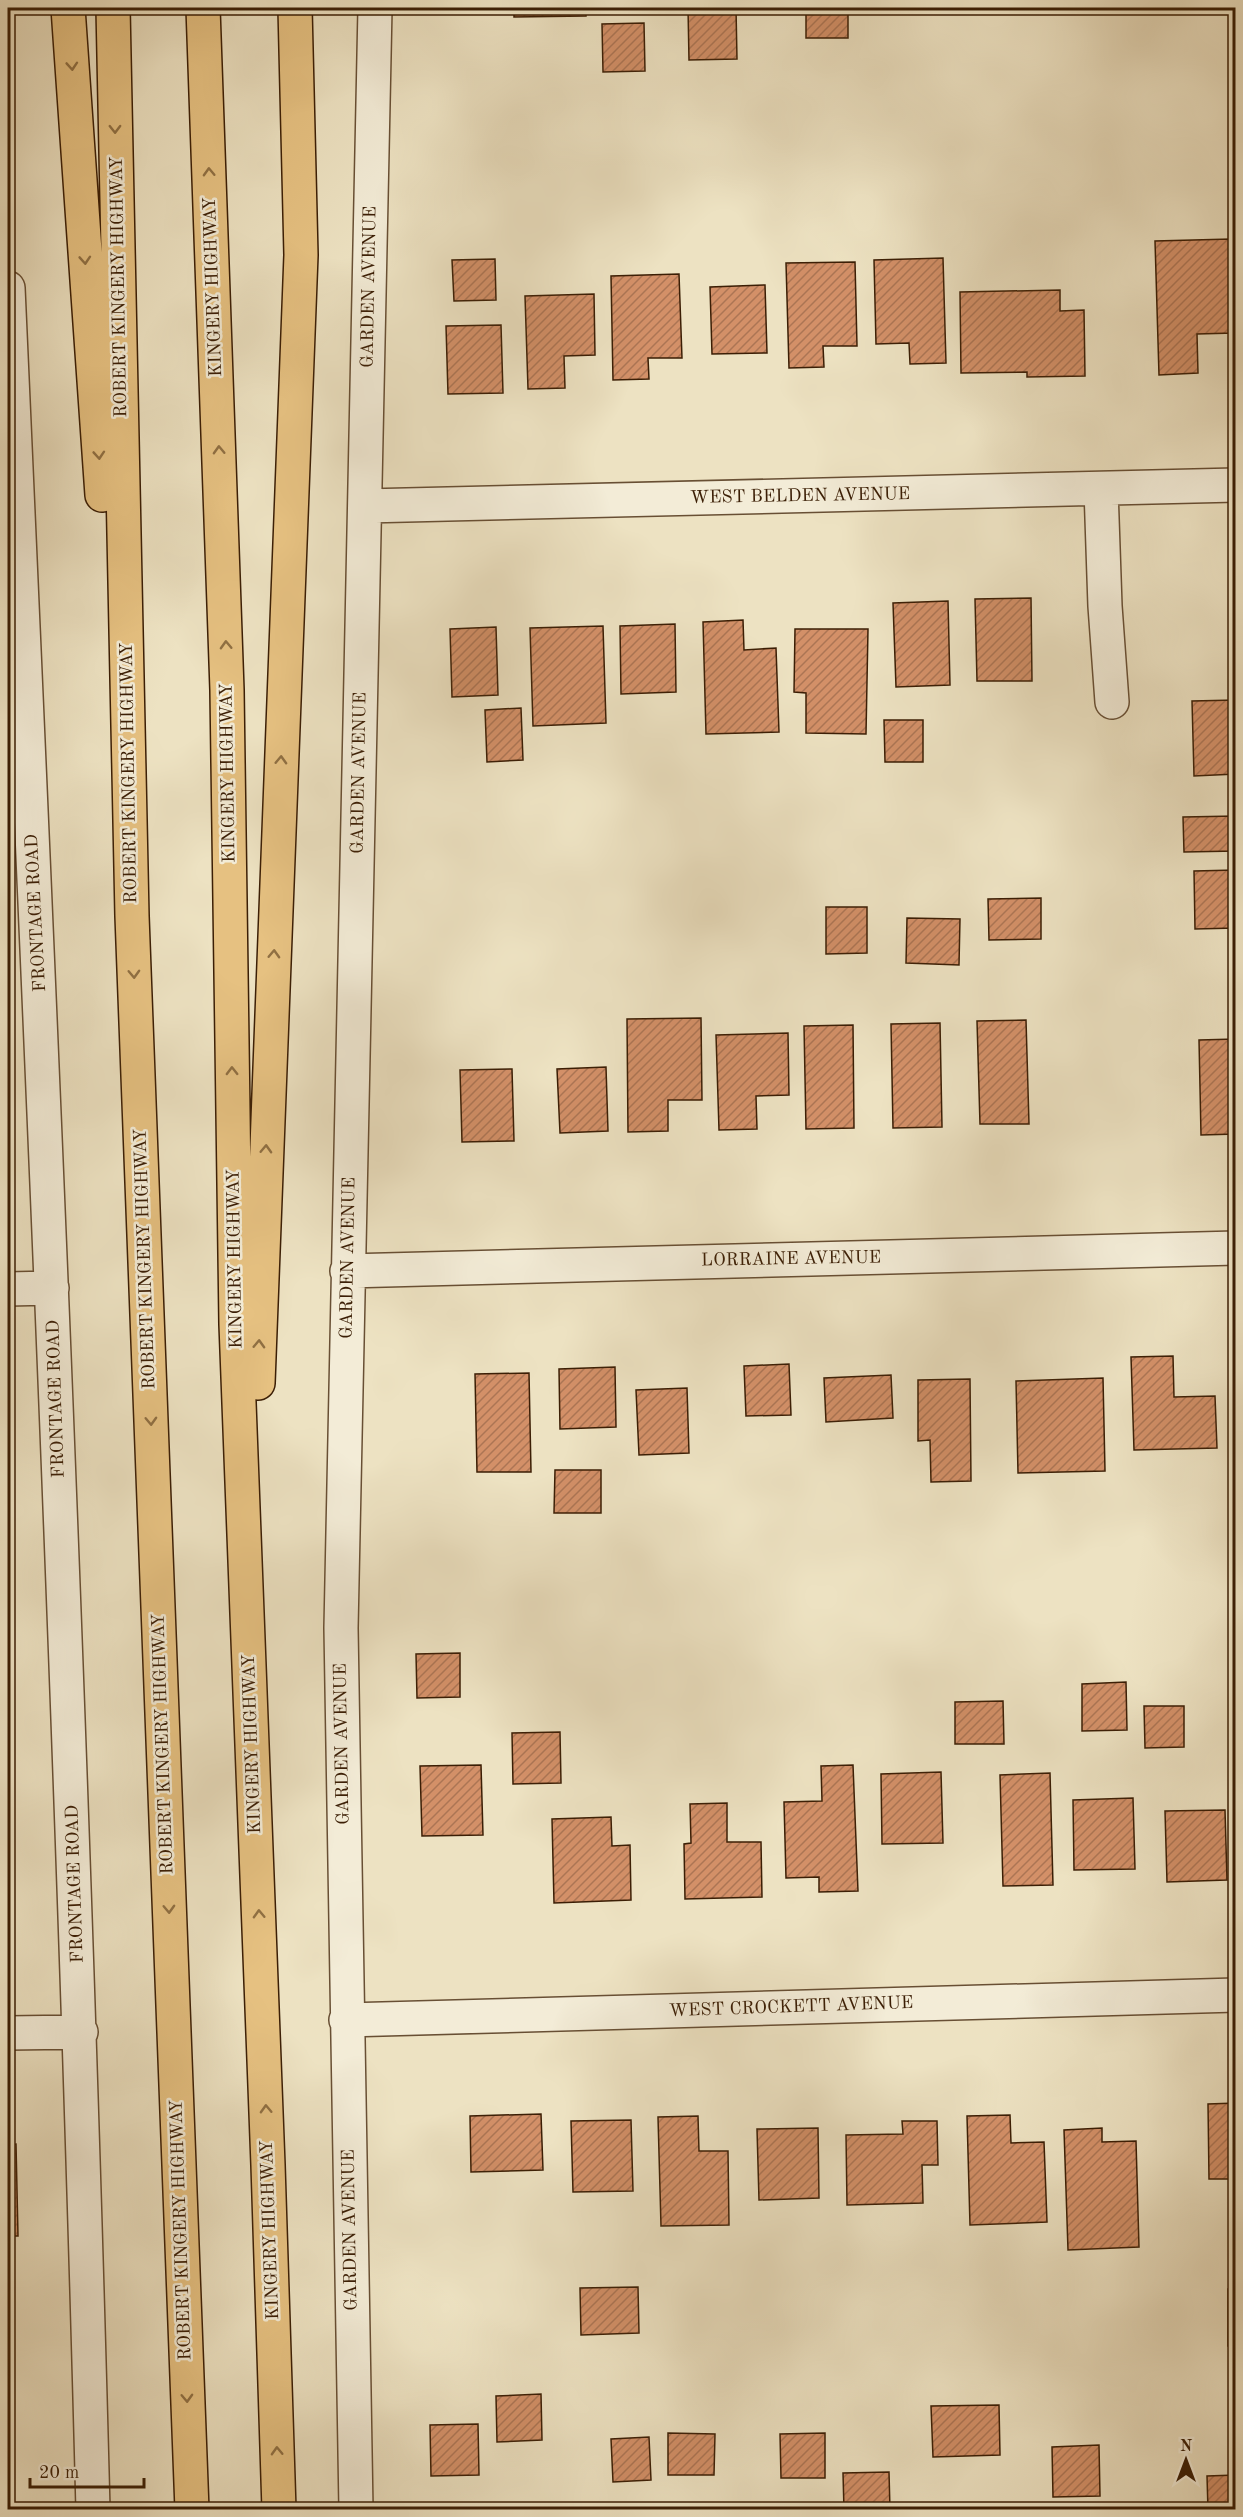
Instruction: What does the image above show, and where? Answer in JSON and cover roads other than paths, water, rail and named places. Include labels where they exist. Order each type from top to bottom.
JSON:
[{"type":"highway","points":[[68,8],[132,916]]},
{"type":"highway","name":"ROBERT KINGERY HIGHWAY","points":[[113,8],[132,916],[192,2510]]},
{"type":"highway","name":"KINGERY HIGHWAY","points":[[203,8],[228,690],[236,1324],[279,2510]]},
{"type":"highway","points":[[248,1634],[301,255],[295,8]]},
{"type":"street","name":"GARDEN AVENUE","points":[[357,2510],[346,2020],[341,1628],[375,8]]},
{"type":"street","name":"FRONTAGE ROAD","points":[[8,288],[13,516],[52,1288],[81,2032],[93,2510]]},
{"type":"street","name":"WEST BELDEN AVENUE","points":[[365,507],[1236,485]]},
{"type":"street","points":[[1101,489],[1105,606],[1112,702]]},
{"type":"street","name":"LORRAINE AVENUE","points":[[347,1271],[1236,1248]]},
{"type":"street","points":[[8,1289],[52,1288]]},
{"type":"street","name":"WEST CROCKETT AVENUE","points":[[346,2020],[1236,1995]]},
{"type":"street","points":[[8,2033],[81,2032]]}]
